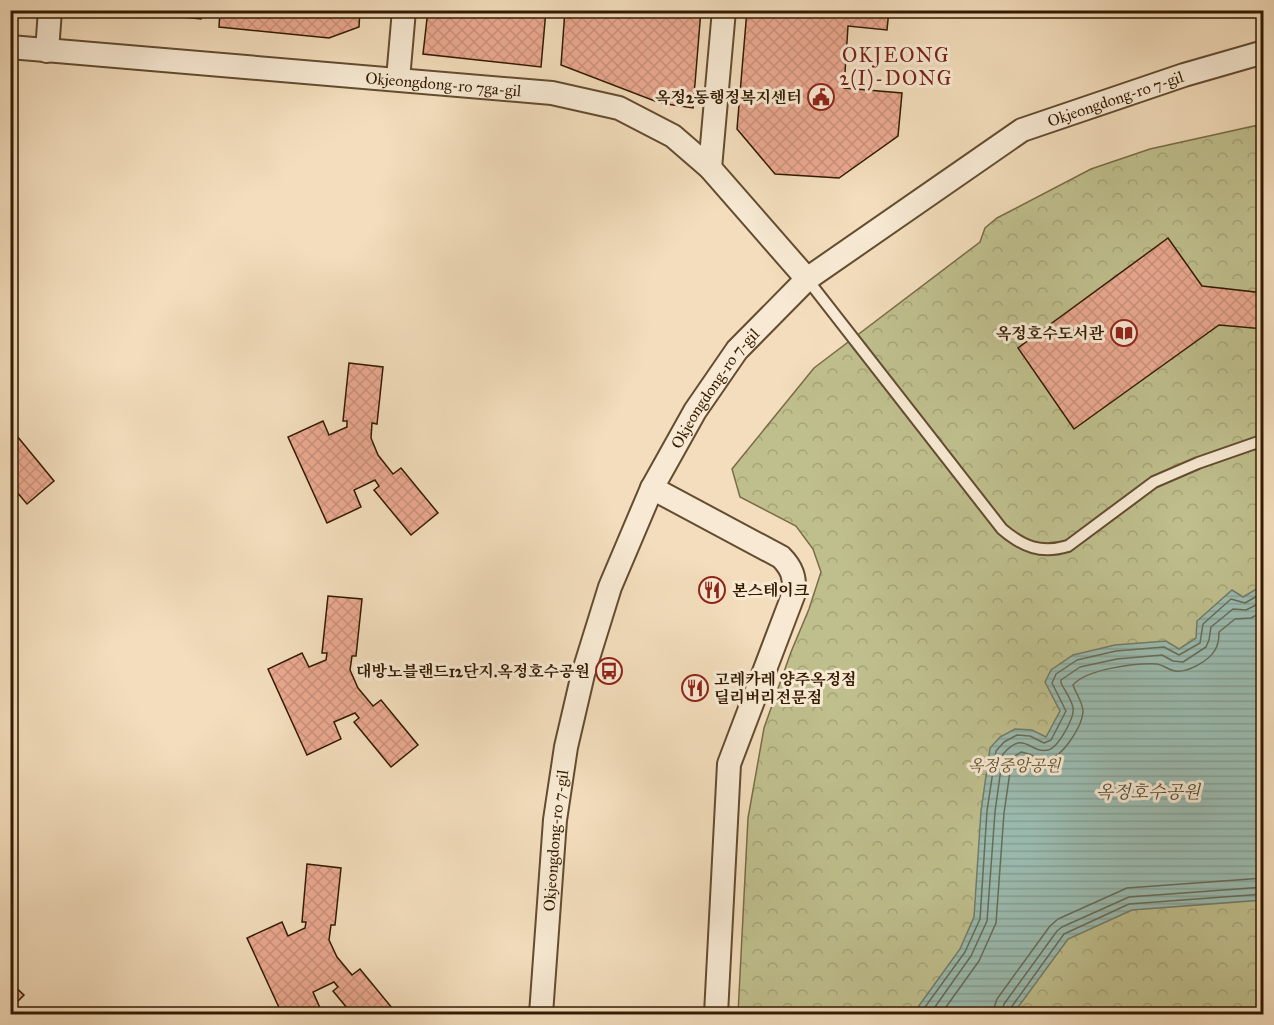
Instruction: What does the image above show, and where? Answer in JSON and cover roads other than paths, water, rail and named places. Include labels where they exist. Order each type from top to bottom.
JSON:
[{"type":"street","points":[[47,51],[50,10]]},
{"type":"street","points":[[398,79],[404,10]]},
{"type":"street","points":[[710,168],[724,10]]},
{"type":"street","name":"Okjeongdong-ro 7ga-gil","points":[[10,47],[552,93],[620,108],[673,136],[710,168],[807,279]]},
{"type":"street","name":"Okjeongdong-ro 7-gil","points":[[540,1014],[555,820],[566,747],[583,674],[610,587],[652,489],[695,411],[736,350],[807,279],[1022,130],[1184,75],[1263,52]]},
{"type":"street","points":[[652,489],[781,557],[788,565],[795,581],[794,593],[729,764],[716,1014]]},
{"type":"lane","points":[[807,279],[1002,529],[1014,539],[1027,545],[1053,550],[1068,546],[1154,482],[1198,463],[1263,440]]},
{"type":"water","name":"옥정호수공원","points":[[1263,585],[1263,900],[1132,910],[1068,939],[1013,1014],[913,1014],[960,949],[974,917],[981,811],[990,748],[1000,737],[1015,729],[1032,730],[1046,737],[1060,711],[1045,682],[1051,670],[1073,655],[1115,645],[1166,641],[1179,649],[1196,638],[1197,621],[1232,590],[1243,597]]},
{"type":"place","name":"옥정2동행정복지센터","points":[[821,97]]},
{"type":"place","name":"옥정호수도서관","points":[[1124,333]]},
{"type":"place","name":"본스테이크","points":[[712,590]]},
{"type":"place","name":"대방노블랜드12단지.옥정호수공원","points":[[609,671]]},
{"type":"place","name":"고레카레 양주옥정점 딜리버리전문점","points":[[695,688]]},
{"type":"district","name":"OKJEONG 2(I)-DONG","points":[[896,66]]},
{"type":"park label","name":"옥정중앙공원","points":[[1014,765]]}]
